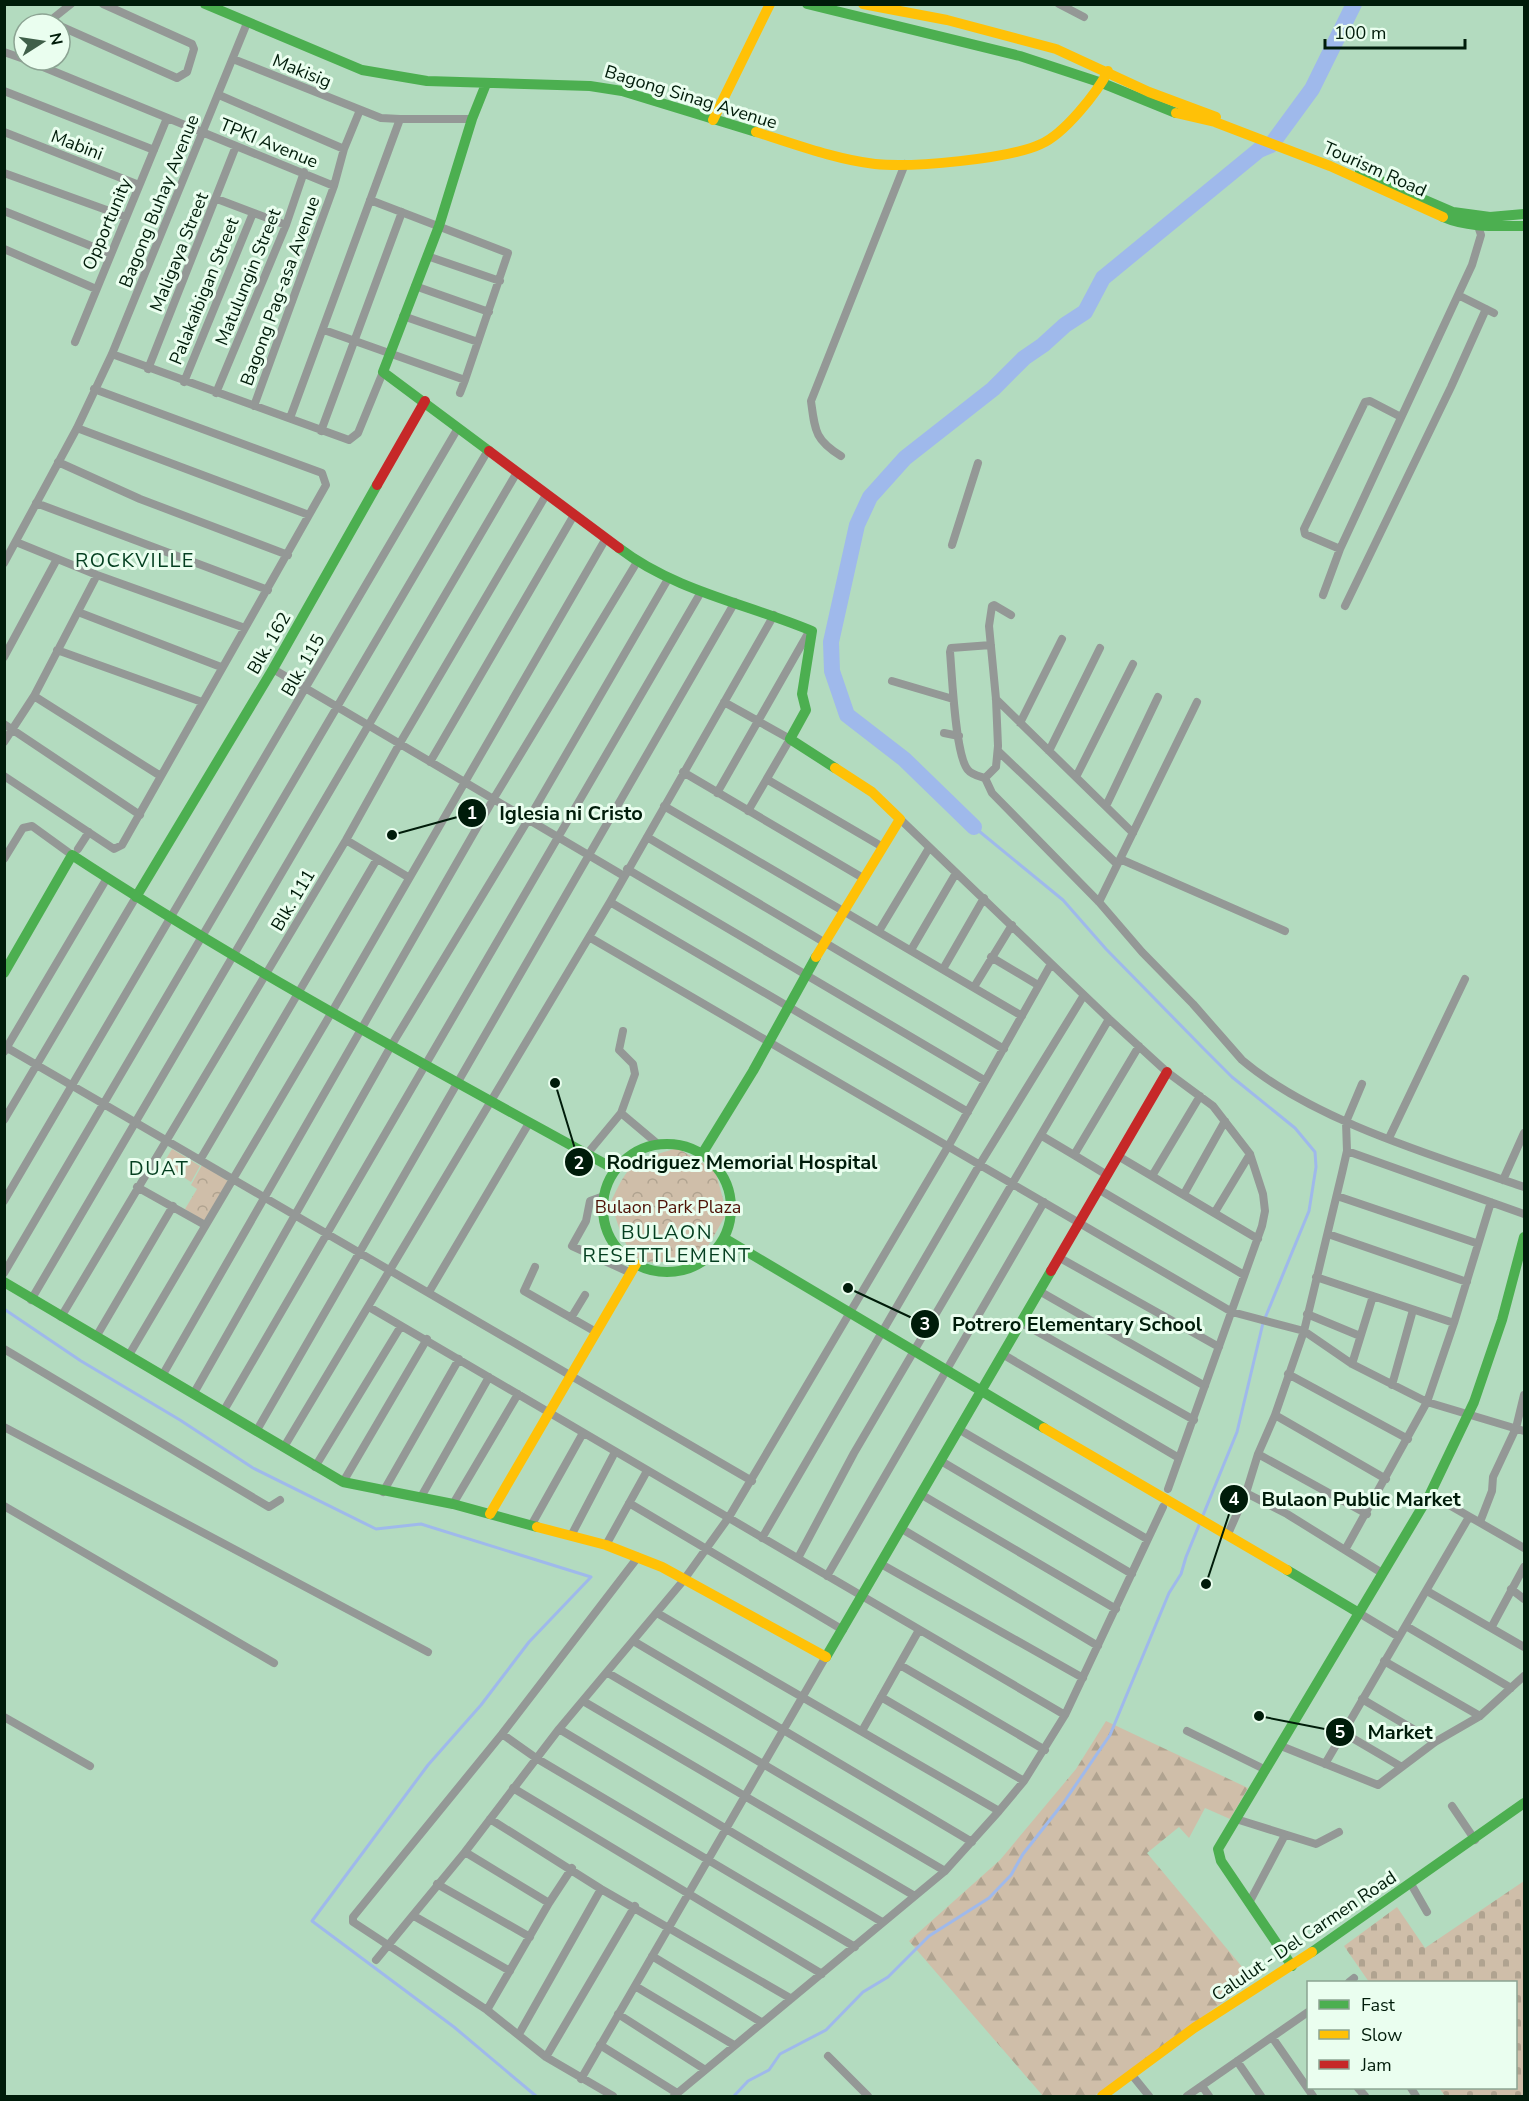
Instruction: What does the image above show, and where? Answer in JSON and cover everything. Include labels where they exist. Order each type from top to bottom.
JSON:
[{"type":"street","points":[[72,31],[177,78],[187,72],[194,49],[192,44],[103,4]]},
{"type":"street","name":"Bagong Sinag Avenue","points":[[204,4],[384,76],[486,84],[536,81],[590,84],[837,157],[876,164],[905,164],[1002,156],[1035,148],[1059,133],[1102,83],[1108,71]]},
{"type":"street","points":[[713,120],[770,4]]},
{"type":"street","points":[[807,4],[1020,56],[1102,83],[1178,114],[1216,119]]},
{"type":"street","points":[[863,4],[947,20],[1056,49],[1108,71],[1149,92],[1216,119]]},
{"type":"street","points":[[1059,4],[1070,7],[1084,17]]},
{"type":"street","name":"Bagong Buhay Avenue","points":[[4,563],[76,428],[112,354],[247,23]]},
{"type":"street","name":"Makisig","points":[[232,59],[381,118],[472,119]]},
{"type":"street","name":"TPKI Avenue","points":[[59,72],[334,186]]},
{"type":"street","points":[[112,354],[321,431],[349,440],[355,437],[391,352],[439,226],[472,119],[486,84]]},
{"type":"street","points":[[4,91],[154,150]]},
{"type":"street","points":[[219,95],[344,149]]},
{"type":"street","name":"Bagong Pag-asa Avenue","points":[[254,406],[334,186],[344,149],[360,110]]},
{"type":"street","name":"Opportunity","points":[[75,342],[167,118]]},
{"type":"street","points":[[290,418],[400,119]]},
{"type":"street","name":"Tourism Road","points":[[1216,119],[1477,221]]},
{"type":"street","name":"Mabini","points":[[4,132],[139,185]]},
{"type":"street","name":"Maligaya Street","points":[[148,369],[236,146]]},
{"type":"street","name":"Tourism Road","points":[[1322,160],[1455,222],[1477,221],[1524,226]]},
{"type":"street","points":[[841,456],[823,445],[814,425],[811,401],[905,164]]},
{"type":"street","points":[[4,172],[126,216]]},
{"type":"street","name":"Matulungin Street","points":[[216,393],[286,225],[304,172]]},
{"type":"street","points":[[217,199],[286,225]]},
{"type":"street","points":[[370,200],[505,250],[508,258],[460,393]]},
{"type":"street","points":[[4,211],[111,254]]},
{"type":"street","points":[[321,431],[402,212]]},
{"type":"street","name":"Palakaibigan Street","points":[[184,382],[253,213]]},
{"type":"street","points":[[1323,595],[1340,549],[1458,296],[1479,245],[1481,235],[1477,221],[1521,214]]},
{"type":"street","points":[[4,249],[96,289]]},
{"type":"street","points":[[427,256],[500,281]]},
{"type":"street","points":[[415,286],[489,312]]},
{"type":"street","points":[[1345,606],[1490,311],[1458,296]]},
{"type":"street","points":[[403,316],[478,342]]},
{"type":"street","points":[[324,330],[465,380]]},
{"type":"street","points":[[383,372],[425,401],[487,452],[574,515],[604,540],[637,562],[668,579],[701,592],[774,615],[810,630],[813,634],[802,694],[807,710],[748,811]]},
{"type":"street","points":[[4,776],[114,849],[118,848],[140,815],[159,775],[268,590],[326,485],[322,473],[94,390]]},
{"type":"street","name":"Blk. 162","points":[[136,897],[273,669],[425,401]]},
{"type":"street","points":[[1340,549],[1305,534],[1304,529],[1365,402],[1370,402],[1401,417]]},
{"type":"street","points":[[76,428],[309,515]]},
{"type":"street","name":"Blk. 115","points":[[4,1201],[75,1085],[458,428]]},
{"type":"street","points":[[4,1273],[487,452]]},
{"type":"street","points":[[58,462],[140,499],[288,555]]},
{"type":"street","points":[[952,545],[978,463]]},
{"type":"street","points":[[31,1300],[516,474]]},
{"type":"street","name":"Blk. 111","points":[[61,1317],[346,840],[400,743],[546,495]]},
{"type":"street","points":[[36,503],[268,590]]},
{"type":"street","points":[[430,762],[574,515]]},
{"type":"street","points":[[129,1355],[333,1010],[604,540]]},
{"type":"street","points":[[16,542],[97,575],[245,628]]},
{"type":"street","points":[[4,657],[57,559]]},
{"type":"street","points":[[162,1376],[264,1196],[364,1028],[494,798],[637,562]]},
{"type":"street","points":[[4,742],[34,696],[97,575]]},
{"type":"street","points":[[194,1393],[391,1046],[528,820],[668,579]]},
{"type":"street","points":[[223,1412],[701,592]]},
{"type":"street","points":[[256,1430],[358,1250],[458,1083],[735,602]]},
{"type":"street","points":[[985,778],[996,767],[998,751],[989,626],[992,606],[1011,615]]},
{"type":"street","points":[[78,612],[221,667]]},
{"type":"street","points":[[285,1447],[489,1101],[610,902],[774,615]]},
{"type":"street","points":[[717,793],[810,630]]},
{"type":"street","points":[[1020,723],[1062,639]]},
{"type":"street","points":[[991,645],[951,648],[953,699],[965,766],[974,775],[985,778],[992,793],[1099,902],[1242,1060],[1281,1089],[1346,1122],[1524,1187]]},
{"type":"street","points":[[1049,751],[1100,648]]},
{"type":"street","points":[[57,650],[202,702]]},
{"type":"street","points":[[1076,777],[1133,664]]},
{"type":"street","points":[[273,669],[528,820],[626,872],[807,974],[984,1080]]},
{"type":"street","points":[[892,681],[953,699]]},
{"type":"street","points":[[34,696],[159,775]]},
{"type":"street","points":[[1106,806],[1158,698]]},
{"type":"street","points":[[996,699],[1133,833]]},
{"type":"street","points":[[724,702],[790,739],[872,792],[1109,1019],[1167,1072],[1213,1106],[1250,1154],[1265,1211],[1258,1239],[1168,1489]]},
{"type":"street","points":[[1099,902],[1197,702]]},
{"type":"street","points":[[4,724],[140,815]]},
{"type":"street","points":[[944,733],[958,736]]},
{"type":"street","points":[[998,751],[1118,862],[1285,931]]},
{"type":"street","points":[[683,772],[863,878]]},
{"type":"street","points":[[768,780],[881,846]]},
{"type":"street","points":[[664,806],[844,909],[1022,1016]]},
{"type":"street","points":[[702,1154],[770,1041],[881,846],[900,819]]},
{"type":"street","points":[[4,859],[23,828],[32,826],[75,852],[107,878],[136,897],[268,971],[391,1046],[614,1169]]},
{"type":"street","points":[[4,973],[89,832]]},
{"type":"street","points":[[647,837],[1004,1049]]},
{"type":"street","points":[[346,840],[408,877]]},
{"type":"street","points":[[879,931],[929,848]]},
{"type":"street","points":[[200,1160],[378,859]]},
{"type":"street","points":[[911,950],[956,873]]},
{"type":"street","points":[[107,878],[5,1048],[75,1085],[571,1377],[752,1480]]},
{"type":"street","points":[[4,1120],[136,897]]},
{"type":"street","points":[[943,969],[984,898]]},
{"type":"street","points":[[610,902],[968,1112]]},
{"type":"street","points":[[974,987],[1012,925]]},
{"type":"street","points":[[589,937],[1232,1312],[1304,1331],[1352,1364],[1427,1402],[1520,1430]]},
{"type":"street","points":[[991,957],[1038,985]]},
{"type":"street","points":[[376,1960],[465,1852],[536,1758],[683,1581],[729,1517],[949,1145],[1051,964]]},
{"type":"street","points":[[1389,1138],[1464,979]]},
{"type":"street","points":[[762,1538],[980,1164],[1084,995]]},
{"type":"street","points":[[798,1558],[854,1453],[1109,1019]]},
{"type":"street","points":[[587,1154],[621,1113],[635,1074],[633,1064],[619,1050],[624,1031]]},
{"type":"street","points":[[1074,1155],[1139,1046]]},
{"type":"street","points":[[580,2079],[1023,1323],[1167,1072]]},
{"type":"street","points":[[1223,1531],[1246,1493],[1258,1454],[1275,1415],[1304,1331],[1347,1151],[1346,1122],[1362,1084]]},
{"type":"street","points":[[1152,1176],[1200,1096]]},
{"type":"street","points":[[621,1113],[659,1145]]},
{"type":"street","points":[[1184,1194],[1225,1121]]},
{"type":"street","points":[[429,1292],[529,1124]]},
{"type":"street","points":[[1503,1180],[1524,1133]]},
{"type":"street","points":[[1042,1136],[1107,1175]]},
{"type":"street","points":[[604,1196],[590,1201],[586,1221],[572,1246],[634,1269],[664,1273],[689,1269],[707,1259],[724,1238],[732,1211],[727,1184],[715,1166],[702,1154],[671,1142],[631,1154],[614,1169],[604,1196],[607,1226],[634,1269]]},
{"type":"street","points":[[1347,1151],[1524,1214]]},
{"type":"street","points":[[1215,1212],[1250,1154]]},
{"type":"street","points":[[1118,1156],[1258,1239]]},
{"type":"street","points":[[137,1187],[205,1225]]},
{"type":"street","points":[[1098,1189],[1244,1275]]},
{"type":"street","points":[[1337,1196],[1476,1243]]},
{"type":"street","points":[[827,1576],[1044,1202]]},
{"type":"street","points":[[1346,1550],[1427,1402],[1491,1202]]},
{"type":"street","points":[[96,1337],[173,1206]]},
{"type":"street","points":[[1328,1234],[1467,1282]]},
{"type":"street","points":[[1292,1966],[1249,1904],[1217,1852],[1430,1494],[1469,1415],[1502,1320],[1524,1237]]},
{"type":"street","points":[[724,1238],[847,1315],[1223,1531],[1399,1637]]},
{"type":"street","points":[[1060,1257],[1219,1347]]},
{"type":"street","points":[[536,1267],[524,1291],[596,1332]]},
{"type":"street","points":[[490,1514],[634,1269]]},
{"type":"street","points":[[1316,1277],[1454,1323]]},
{"type":"street","points":[[4,1282],[343,1482],[383,1492],[453,1504],[572,1534],[606,1545],[638,1557],[825,1659]]},
{"type":"street","points":[[1041,1292],[1205,1386]]},
{"type":"street","points":[[571,1318],[585,1295]]},
{"type":"street","points":[[1352,1364],[1373,1296]]},
{"type":"street","points":[[369,1307],[1065,1715]]},
{"type":"street","points":[[1392,1385],[1413,1310]]},
{"type":"street","points":[[1307,1314],[1360,1336]]},
{"type":"street","points":[[1023,1323],[1194,1420]]},
{"type":"street","points":[[315,1467],[401,1326]]},
{"type":"street","points":[[343,1482],[427,1339]]},
{"type":"street","points":[[4,1349],[269,1507],[280,1500]]},
{"type":"street","points":[[1004,1355],[1179,1458]]},
{"type":"street","points":[[383,1492],[459,1359]]},
{"type":"street","points":[[1288,1374],[1408,1439]]},
{"type":"street","points":[[421,1497],[489,1377]]},
{"type":"street","points":[[453,1504],[518,1395]]},
{"type":"street","points":[[1480,1522],[1490,1498],[1493,1478],[1520,1430],[1524,1395]]},
{"type":"street","points":[[1275,1415],[1386,1479]]},
{"type":"street","points":[[4,1427],[244,1556],[332,1598],[428,1652]]},
{"type":"street","points":[[960,1430],[1147,1539]]},
{"type":"street","points":[[532,1524],[583,1433]]},
{"type":"street","points":[[572,1534],[615,1452]]},
{"type":"street","points":[[1258,1454],[1367,1514]]},
{"type":"street","points":[[941,1461],[1132,1574]]},
{"type":"street","points":[[606,1545],[647,1471]]},
{"type":"street","points":[[1246,1493],[1287,1514],[1382,1574]]},
{"type":"street","points":[[1430,1494],[1524,1548]]},
{"type":"street","points":[[922,1495],[1116,1609]]},
{"type":"street","points":[[629,1503],[843,1630]]},
{"type":"street","points":[[4,1506],[274,1663]]},
{"type":"street","points":[[600,2045],[675,2095],[945,1870],[1024,1781],[1044,1750],[1065,1715],[1163,1507]]},
{"type":"street","points":[[1325,1764],[1468,1517]]},
{"type":"street","points":[[902,1529],[1098,1646]]},
{"type":"street","points":[[613,2097],[546,2057],[487,2010],[356,1926],[353,1917],[502,1734],[638,1557]]},
{"type":"street","points":[[881,1564],[1083,1678]]},
{"type":"street","points":[[1491,1628],[1524,1567]]},
{"type":"street","points":[[1511,1589],[1524,1599]]},
{"type":"street","points":[[1427,1591],[1524,1647]]},
{"type":"street","points":[[657,1613],[804,1696],[999,1811]]},
{"type":"street","points":[[1406,1626],[1511,1688]]},
{"type":"street","points":[[862,1731],[919,1630]]},
{"type":"street","points":[[634,1642],[785,1729],[972,1842]]},
{"type":"street","points":[[1384,1662],[1480,1716]]},
{"type":"street","points":[[900,1665],[1044,1750]]},
{"type":"street","points":[[608,1673],[945,1870]]},
{"type":"street","points":[[1281,1746],[1374,1785],[1436,1742],[1480,1716],[1524,1676]]},
{"type":"street","points":[[881,1697],[1024,1781]]},
{"type":"street","points":[[1362,1699],[1436,1742]]},
{"type":"street","points":[[584,1701],[913,1895]]},
{"type":"street","points":[[4,1717],[90,1767]]},
{"type":"street","points":[[559,1730],[882,1922]]},
{"type":"street","points":[[1187,1731],[1266,1770]]},
{"type":"street","points":[[1342,1732],[1400,1766]]},
{"type":"street","points":[[502,1734],[536,1758],[855,1947]]},
{"type":"street","points":[[513,1788],[822,1974]]},
{"type":"street","name":"Calulut - Del Carmen Road","points":[[1102,2097],[1194,2028],[1292,1966],[1475,1840],[1524,1803]]},
{"type":"street","points":[[1452,1806],[1475,1840]]},
{"type":"street","points":[[1236,1819],[1316,1844],[1339,1832]]},
{"type":"street","points":[[490,1820],[790,1998]]},
{"type":"street","points":[[1249,1904],[1285,1835]]},
{"type":"street","points":[[465,1852],[549,1903]]},
{"type":"street","points":[[487,2010],[549,1903],[572,1869]]},
{"type":"street","points":[[437,1884],[530,1937]]},
{"type":"street","points":[[1411,1884],[1427,1912]]},
{"type":"street","points":[[519,2034],[602,1888]]},
{"type":"street","points":[[546,2057],[635,1906]]},
{"type":"street","points":[[414,1916],[510,1971]]},
{"type":"street","points":[[652,1956],[760,2022]]},
{"type":"street","points":[[635,1986],[734,2045]]},
{"type":"street","points":[[618,2014],[704,2069]]},
{"type":"street","points":[[1187,2097],[1307,2015]]},
{"type":"street","points":[[1272,2037],[1307,2088]]},
{"type":"street","points":[[828,2056],[868,2097]]},
{"type":"street","points":[[1238,2061],[1261,2097]]},
{"type":"street","points":[[1132,2074],[1149,2097]]},
{"type":"street","points":[[1202,2086],[1209,2097]]},
{"type":"green space","name":"Bulaon Park Plaza","points":[[677,1148],[715,1170],[727,1213],[704,1253],[664,1262],[650,1262],[640,1259],[631,1252],[624,1240],[611,1202],[624,1177],[635,1164]]},
{"type":"green space","points":[[172,1149],[200,1166],[191,1182],[163,1164]]},
{"type":"green space","points":[[202,1165],[228,1181],[204,1221],[185,1209],[197,1189],[191,1185]]},
{"type":"green space","points":[[1106,1721],[1248,1788],[1230,1819],[1205,1808],[1189,1838],[1179,1827],[1147,1853],[1253,1980],[1094,2096],[1043,2096],[909,1941],[1000,1860],[1076,1769]]},
{"type":"green space","points":[[1524,1881],[1524,2096],[1445,2096],[1440,2089],[1517,2089],[1517,1981],[1368,1981],[1344,1946],[1397,1907],[1425,1948]]},
{"type":"waterway","points":[[974,827],[904,759],[847,715],[832,671],[831,642],[857,525],[870,497],[905,458],[993,389],[1024,358],[1085,312],[1103,278],[1259,150],[1271,145],[1312,89],[1354,4]]},
{"type":"waterway","points":[[734,2096],[748,2081],[769,2070],[780,2054],[826,2030],[863,1992],[888,1977],[929,1936],[989,1898],[1011,1875],[1023,1854],[1064,1802],[1110,1735],[1169,1593],[1181,1574],[1237,1432],[1263,1323],[1309,1211],[1316,1167],[1315,1152],[1295,1128],[1232,1077],[1106,949],[1063,900],[974,827]]},
{"type":"waterway","points":[[4,1309],[81,1361],[180,1420],[253,1468],[376,1529],[421,1524],[591,1577],[529,1642],[481,1705],[428,1765],[312,1921],[454,2027],[536,2096]]},
{"type":"traffic: fast","points":[[205,4],[362,70],[427,81],[590,86],[622,91],[756,132]]},
{"type":"traffic: fast","points":[[807,4],[1020,56],[1102,83],[1176,113]]},
{"type":"traffic: fast","points":[[486,84],[472,119],[439,226],[383,372],[489,451]]},
{"type":"traffic: fast","points":[[1360,172],[1453,212],[1490,217],[1524,214]]},
{"type":"traffic: fast","points":[[1443,217],[1472,225],[1524,226]]},
{"type":"traffic: fast","points":[[136,897],[273,669],[377,485]]},
{"type":"traffic: fast","points":[[619,548],[641,563],[688,586],[812,631],[802,694],[806,710],[790,739],[835,768]]},
{"type":"traffic: fast","points":[[4,973],[72,855],[272,978],[614,1169]]},
{"type":"traffic: fast","points":[[702,1154],[753,1071],[816,957]]},
{"type":"traffic: fast","points":[[667,1144],[691,1149],[712,1163],[726,1184],[731,1208],[726,1232],[712,1253],[691,1267],[667,1272],[643,1267],[622,1253],[608,1232],[603,1208],[608,1184],[622,1163],[643,1149],[667,1144]]},
{"type":"traffic: fast","points":[[1292,1966],[1221,1861],[1218,1849],[1430,1494],[1474,1402],[1502,1320],[1524,1237]]},
{"type":"traffic: fast","points":[[724,1238],[1044,1428]]},
{"type":"traffic: fast","points":[[826,1657],[1051,1271]]},
{"type":"traffic: fast","points":[[4,1282],[343,1482],[453,1504],[537,1527]]},
{"type":"traffic: fast","points":[[1287,1570],[1359,1613]]},
{"type":"traffic: fast","points":[[1312,1952],[1524,1803]]},
{"type":"traffic: slow","points":[[713,120],[770,4]]},
{"type":"traffic: slow","points":[[863,4],[947,20],[1056,49],[1149,92],[1216,117]]},
{"type":"traffic: slow","points":[[756,132],[830,155],[875,164],[912,165],[984,158],[1026,149],[1050,139],[1079,112],[1108,71]]},
{"type":"traffic: slow","points":[[1176,113],[1215,122],[1330,166],[1443,217]]},
{"type":"traffic: slow","points":[[816,957],[900,819],[872,792],[835,768]]},
{"type":"traffic: slow","points":[[490,1514],[636,1264]]},
{"type":"traffic: slow","points":[[1044,1428],[1287,1570]]},
{"type":"traffic: slow","points":[[537,1527],[606,1545],[662,1567],[826,1657]]},
{"type":"traffic: slow","points":[[1102,2096],[1194,2028],[1312,1952]]},
{"type":"traffic: jam","points":[[377,485],[425,401]]},
{"type":"traffic: jam","points":[[489,451],[619,548]]},
{"type":"traffic: jam","points":[[1051,1271],[1167,1072]]},
{"type":"place","name":"Iglesia ni Cristo","points":[[392,835]]},
{"type":"place","name":"Rodriguez Memorial Hospital","points":[[555,1083]]},
{"type":"place","name":"Potrero Elementary School","points":[[848,1288]]},
{"type":"place","name":"Bulaon Public Market","points":[[1206,1584]]},
{"type":"place","name":"Market","points":[[1259,1716]]},
{"type":"district","name":"ROCKVILLE","points":[[135,560]]},
{"type":"district","name":"DUAT","points":[[159,1168]]},
{"type":"district","name":"BULAON RESETTLEMENT","points":[[667,1244]]}]
